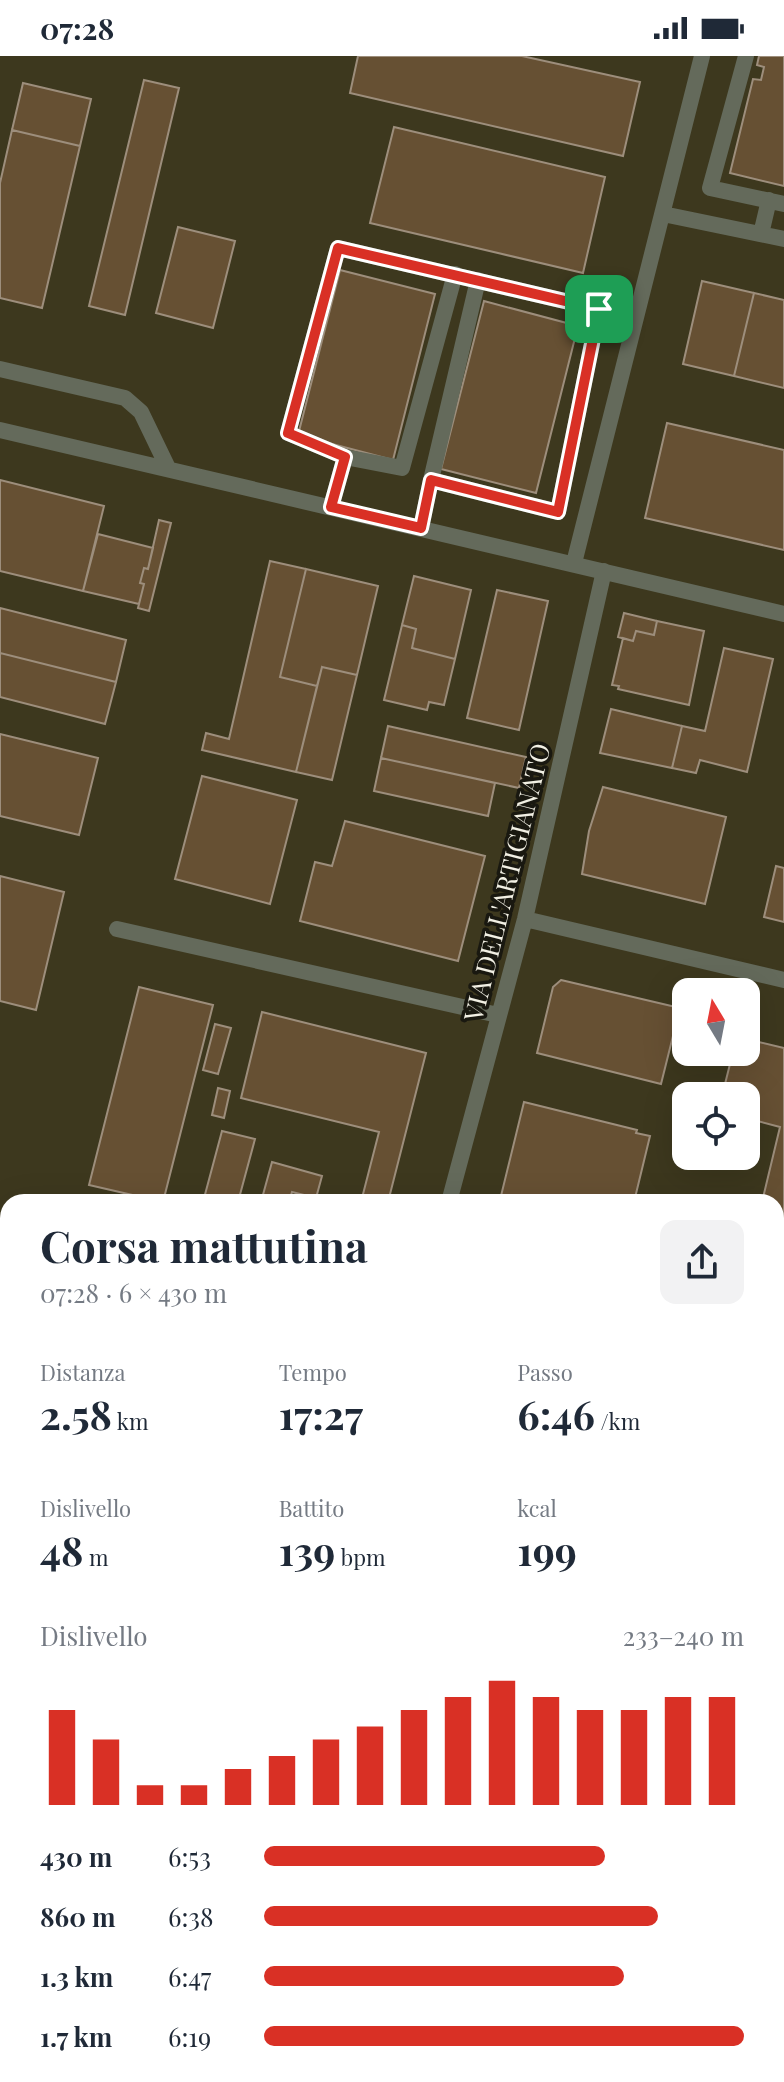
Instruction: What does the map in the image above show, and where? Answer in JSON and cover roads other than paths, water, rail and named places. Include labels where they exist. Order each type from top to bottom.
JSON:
[{"type":"street","points":[[574,563],[702,56]]},
{"type":"street","points":[[746,56],[710,188],[776,202],[761,234]]},
{"type":"street","points":[[663,214],[784,239]]},
{"type":"street","points":[[431,480],[558,512],[599,309],[455,274],[338,248],[288,433],[345,457],[402,468],[455,274]]},
{"type":"street","points":[[421,528],[478,280]]},
{"type":"street","points":[[0,369],[125,398],[141,412],[168,468]]},
{"type":"street","points":[[0,430],[784,614]]},
{"type":"street","points":[[331,507],[345,457]]},
{"type":"street","name":"VIA DELL'ARTIGIANATO","points":[[451,1194],[525,919],[604,571]]},
{"type":"street","points":[[525,919],[784,980]]},
{"type":"street","points":[[117,929],[498,1015]]}]
